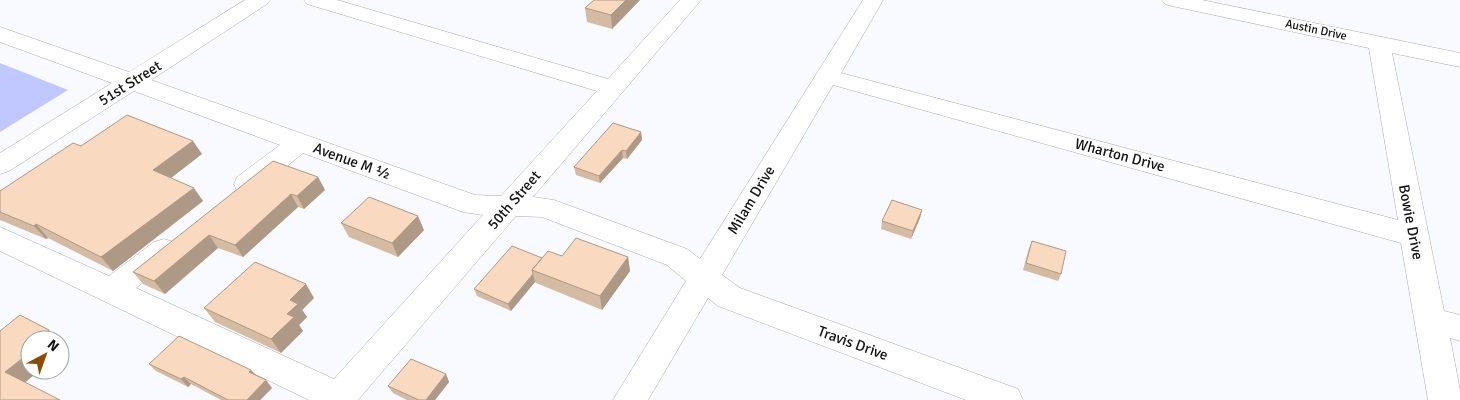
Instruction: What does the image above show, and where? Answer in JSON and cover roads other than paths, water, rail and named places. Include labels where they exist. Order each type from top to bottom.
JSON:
[{"type":"street","name":"51st Street","points":[[0,165],[260,0]]},
{"type":"street","points":[[314,0],[612,88]]},
{"type":"street","name":"50th Street","points":[[338,399],[691,0]]},
{"type":"street","name":"Milam Drive","points":[[630,400],[873,0]]},
{"type":"street","name":"Austin Drive","points":[[1172,0],[1460,60]]},
{"type":"street","name":"Avenue M ½","points":[[0,34],[472,205],[544,207],[677,257],[704,277]]},
{"type":"street","name":"Bowie Drive","points":[[1379,43],[1445,400]]},
{"type":"street","name":"Wharton Drive","points":[[826,76],[1413,235]]},
{"type":"street","points":[[229,198],[300,142]]},
{"type":"street","points":[[112,290],[182,235]]},
{"type":"street","points":[[0,238],[338,399]]},
{"type":"street","name":"Travis Drive","points":[[704,277],[729,297],[1006,400]]},
{"type":"street","points":[[1430,320],[1460,328]]}]
